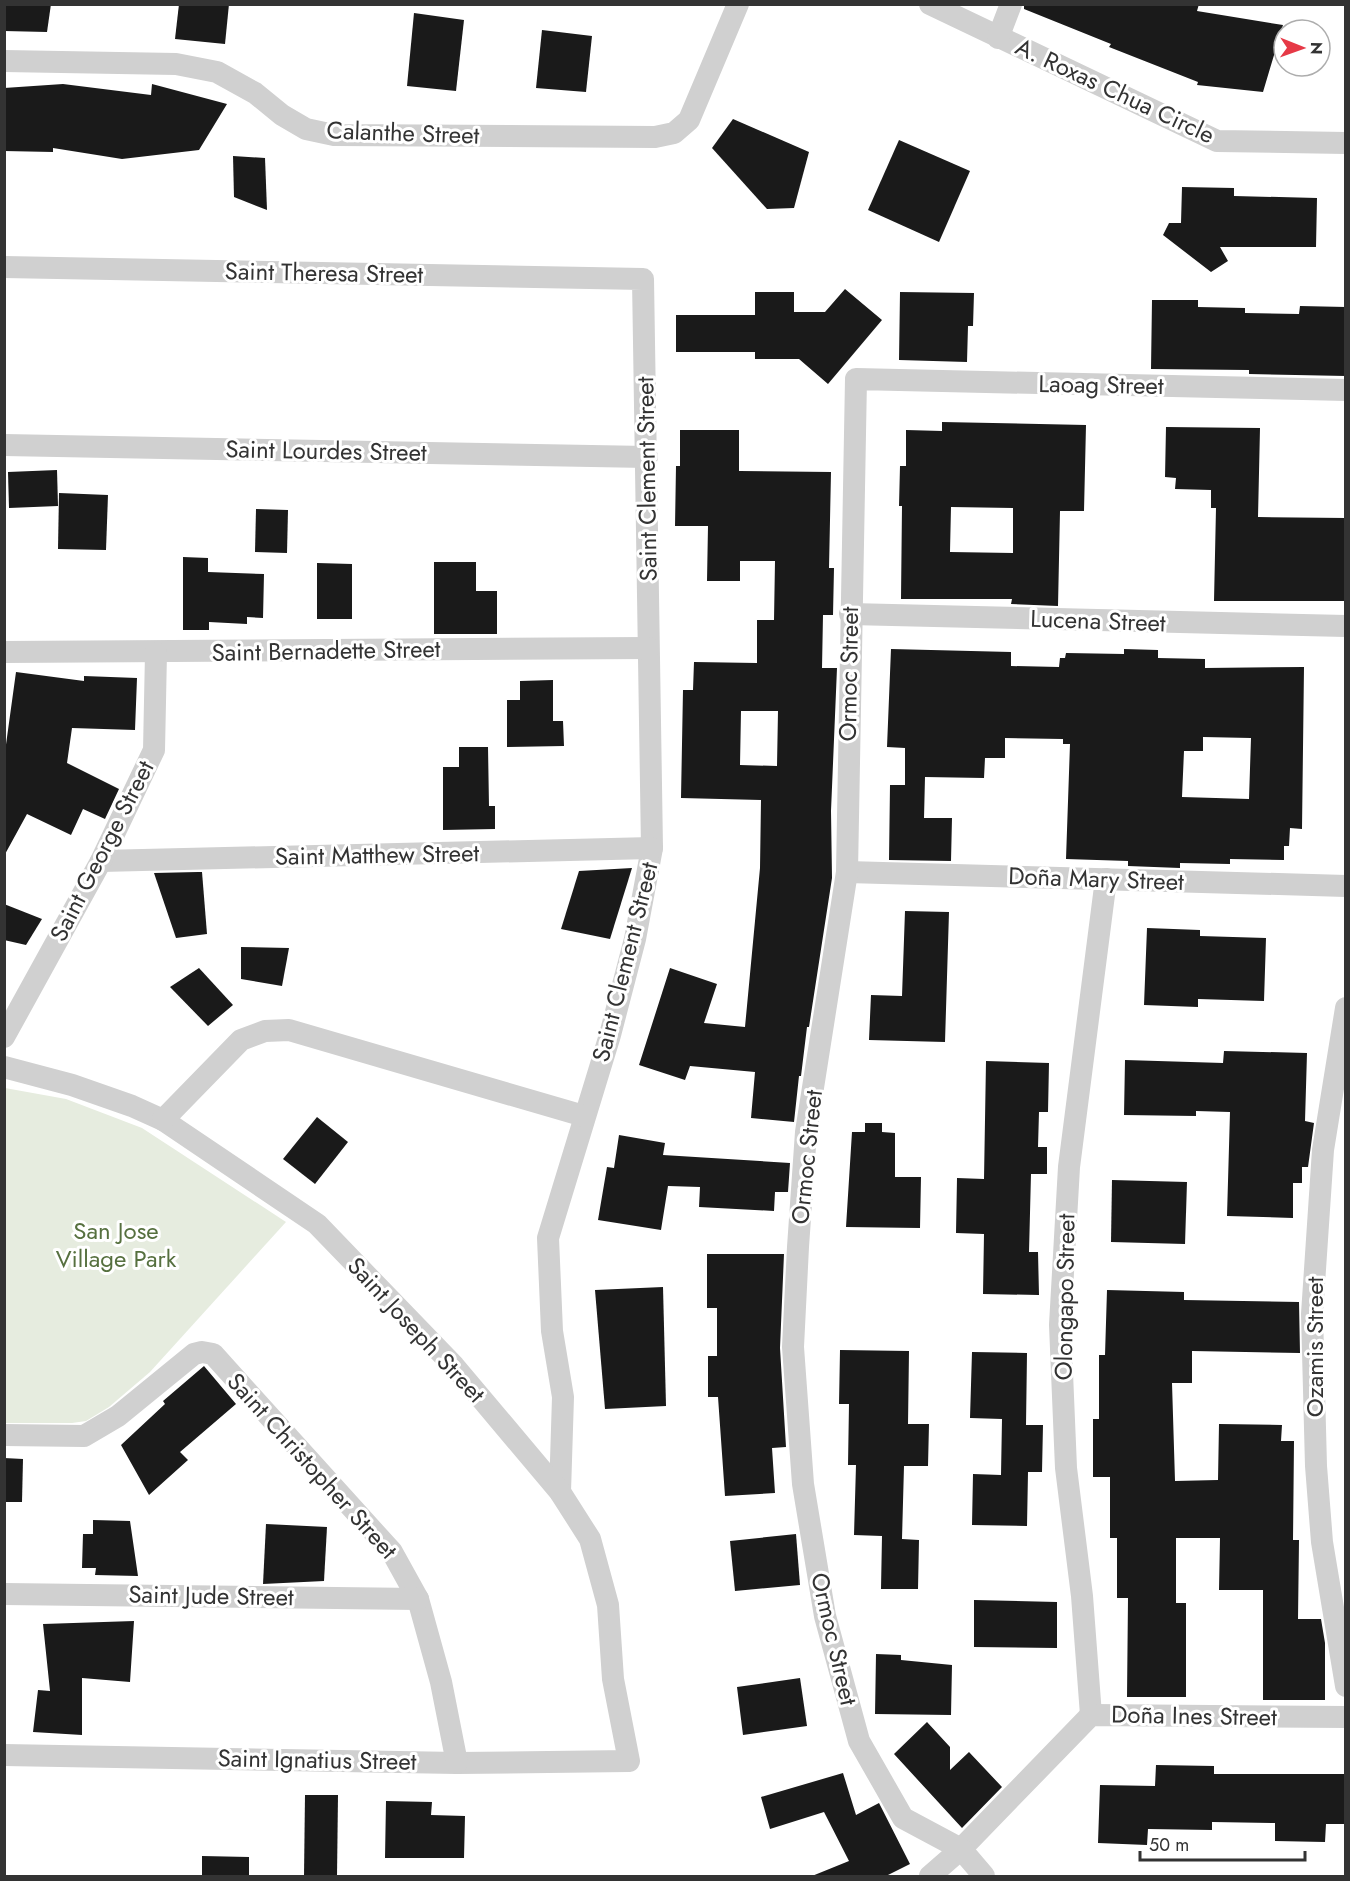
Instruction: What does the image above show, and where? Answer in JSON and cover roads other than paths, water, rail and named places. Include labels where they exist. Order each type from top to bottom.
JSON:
[{"type":"street","name":"Calanthe Street","points":[[4,61],[176,64],[217,72],[255,93],[282,115],[306,129],[334,135],[655,137],[674,133],[689,120],[738,4]]},
{"type":"street","name":"A. Roxas Chua Circle","points":[[930,4],[1217,141],[1346,143]]},
{"type":"street","points":[[998,38],[1011,4]]},
{"type":"street","name":"Saint Theresa Street","points":[[4,267],[642,279]]},
{"type":"street","name":"Saint Clement Street","points":[[560,1492],[563,1397],[552,1331],[548,1238],[610,1035],[632,950],[652,848],[647,457],[642,279]]},
{"type":"street","name":"Laoag Street","points":[[856,379],[1346,390]]},
{"type":"street","name":"Ormoc Street","points":[[856,379],[850,614],[848,872],[805,1143],[793,1347],[803,1484],[825,1616],[859,1741],[903,1818],[961,1850],[984,1876]]},
{"type":"street","name":"Saint Lourdes Street","points":[[4,445],[647,457]]},
{"type":"street","name":"Lucena Street","points":[[850,614],[1346,626]]},
{"type":"street","name":"Saint Bernadette Street","points":[[4,652],[156,653],[648,648]]},
{"type":"street","name":"Saint George Street","points":[[4,1037],[101,861],[154,750],[156,653]]},
{"type":"street","name":"Saint Matthew Street","points":[[101,861],[652,848]]},
{"type":"street","name":"Doña Mary Street","points":[[848,872],[1346,885]]},
{"type":"street","name":"Olongapo Street","points":[[1091,1715],[1082,1596],[1066,1468],[1060,1325],[1069,1167],[1106,879]]},
{"type":"street","name":"Ozamis Street","points":[[1346,1008],[1323,1150],[1312,1314],[1316,1466],[1322,1542],[1346,1686]]},
{"type":"street","points":[[163,1120],[241,1040],[265,1030],[289,1030],[584,1116]]},
{"type":"street","name":"Saint Joseph Street","points":[[4,1067],[82,1089],[163,1120],[317,1224],[454,1366],[560,1492],[590,1539],[608,1605],[613,1679],[629,1761]]},
{"type":"street","name":"Saint Christopher Street","points":[[4,1435],[84,1436],[117,1416],[194,1354],[202,1352],[213,1354],[392,1552],[418,1599],[441,1682],[457,1763]]},
{"type":"street","name":"Saint Jude Street","points":[[4,1594],[418,1599]]},
{"type":"street","name":"Doña Ines Street","points":[[930,1876],[961,1850],[1091,1715],[1346,1717]]},
{"type":"street","name":"Saint Ignatius Street","points":[[4,1755],[457,1763],[629,1761]]},
{"type":"park label","name":"San Jose Village Park","points":[[116,1245]]}]
